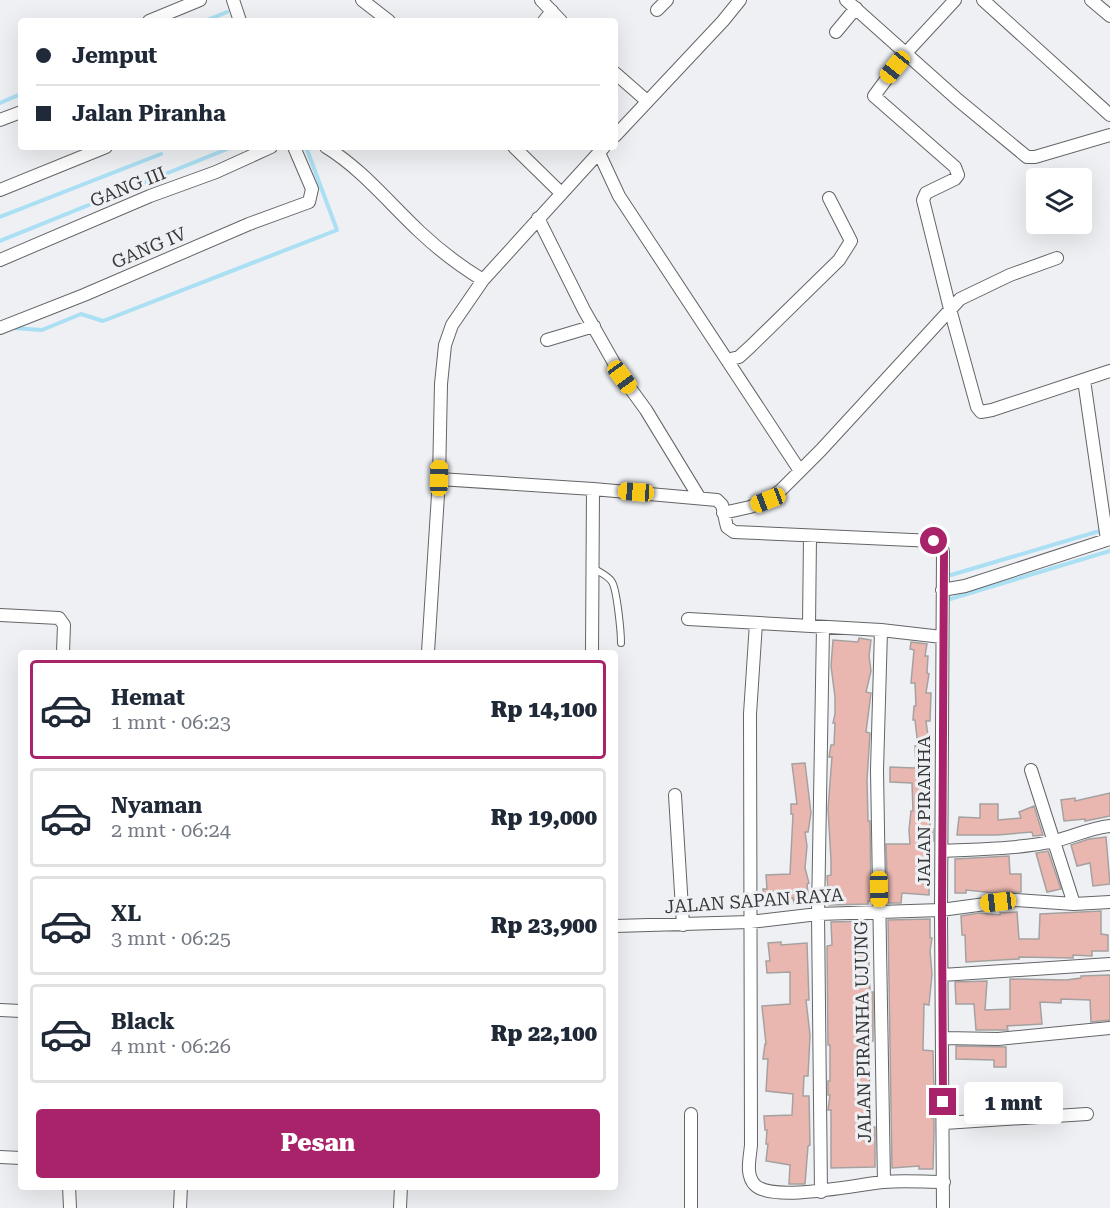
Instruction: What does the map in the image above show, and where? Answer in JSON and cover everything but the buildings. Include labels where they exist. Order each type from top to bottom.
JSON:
[{"type":"street","points":[[156,18],[200,0]]},
{"type":"street","points":[[233,0],[239,18]]},
{"type":"street","points":[[362,0],[385,18]]},
{"type":"street","points":[[541,0],[548,16]]},
{"type":"street","points":[[657,10],[667,0]]},
{"type":"street","points":[[618,132],[740,0]]},
{"type":"street","points":[[955,0],[905,54],[874,96],[957,171],[956,179],[926,193],[923,200],[977,407],[981,412],[992,410],[1110,371]]},
{"type":"street","points":[[983,0],[1110,115]]},
{"type":"street","points":[[1091,0],[1110,16]]},
{"type":"street","points":[[836,32],[851,3],[905,54],[1027,157],[1035,157],[1110,135]]},
{"type":"street","points":[[618,76],[647,101]]},
{"type":"street","points":[[0,120],[18,113]]},
{"type":"street","points":[[0,190],[99,150]]},
{"type":"street","name":"GANG III","points":[[0,260],[264,150]]},
{"type":"street","name":"GANG IV","points":[[0,328],[84,295],[249,224],[309,202],[312,189],[295,150]]},
{"type":"street","points":[[330,150],[374,185],[428,239],[467,271],[483,280]]},
{"type":"street","points":[[517,150],[561,193]]},
{"type":"street","points":[[428,650],[439,478],[441,384],[445,345],[452,326],[483,280],[602,150],[619,196],[800,471]]},
{"type":"street","points":[[727,360],[739,357],[750,347],[839,260],[849,247],[850,236],[829,198]]},
{"type":"street","points":[[538,218],[622,377],[646,410],[699,497]]},
{"type":"street","points":[[439,478],[699,497],[717,500],[722,505],[723,513],[768,500],[800,471],[960,299],[1010,275],[1057,258]]},
{"type":"street","points":[[547,340],[594,326]]},
{"type":"street","points":[[942,590],[965,586],[1109,539],[1084,380]]},
{"type":"street","points":[[592,650],[593,489]]},
{"type":"street","name":"JALAN PIRANHA","points":[[723,513],[727,527],[734,532],[934,541],[941,544],[944,552],[942,590],[943,1208]]},
{"type":"street","points":[[809,626],[810,536]]},
{"type":"street","points":[[0,615],[59,618],[64,625],[63,650]]},
{"type":"street","points":[[688,619],[881,630],[942,637]]},
{"type":"street","points":[[756,623],[750,714],[751,1145],[749,1174],[758,1188],[769,1191],[821,1192],[884,1182],[944,1182]]},
{"type":"street","points":[[821,1192],[818,914],[823,627]]},
{"type":"street","name":"JALAN PIRANHA UJUNG","points":[[881,630],[877,770],[884,1182]]},
{"type":"street","points":[[1031,770],[1074,904]]},
{"type":"street","points":[[675,795],[682,925]]},
{"type":"street","points":[[942,851],[1016,847],[1055,841],[1084,831],[1110,826]]},
{"type":"street","name":"JALAN SAPAN RAYA","points":[[618,926],[750,922],[818,914],[942,910],[1015,900],[1074,904],[1110,902]]},
{"type":"street","points":[[942,975],[1110,964]]},
{"type":"street","points":[[0,1010],[18,1011]]},
{"type":"street","points":[[943,1038],[998,1039],[1110,1028]]},
{"type":"street","points":[[691,1114],[691,1208]]},
{"type":"street","points":[[944,1123],[1087,1114]]},
{"type":"street","points":[[0,1158],[18,1158]]},
{"type":"street","points":[[69,1190],[69,1208]]},
{"type":"street","points":[[180,1208],[181,1190]]},
{"type":"street","points":[[400,1208],[401,1190]]},
{"type":"lane","points":[[593,568],[609,578],[616,590],[621,643]]},
{"type":"waterway","points":[[212,18],[227,12]]},
{"type":"waterway","points":[[0,103],[18,95]]},
{"type":"waterway","points":[[0,241],[225,150]]},
{"type":"waterway","points":[[13,328],[42,330],[81,314],[103,321],[337,230],[307,150]]},
{"type":"waterway","points":[[0,217],[161,154]]},
{"type":"waterway","points":[[951,575],[1103,530]]},
{"type":"waterway","points":[[950,599],[1110,551]]},
{"type":"route","points":[[934,541],[941,544],[944,552],[942,590],[943,1102]]}]
